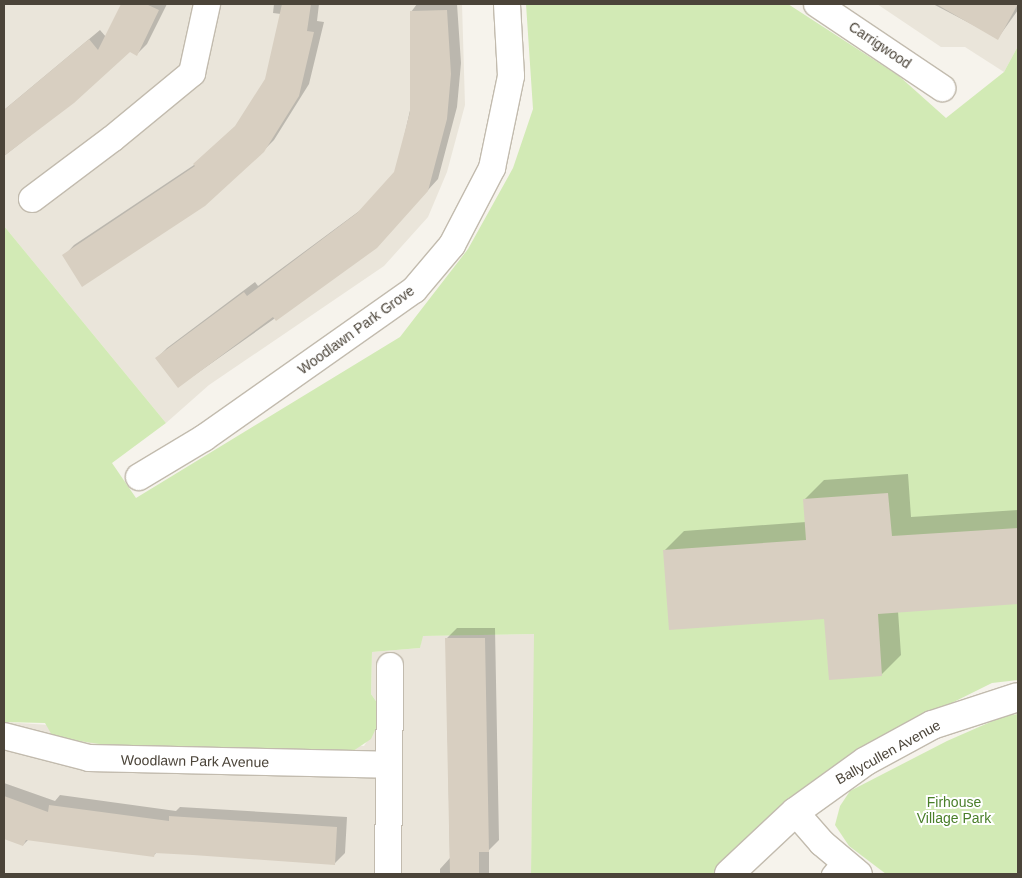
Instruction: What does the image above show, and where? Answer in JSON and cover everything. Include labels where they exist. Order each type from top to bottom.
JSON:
[{"type":"street","points":[[32,198],[112,139],[192,73],[207,4]]},
{"type":"street","name":"Woodlawn Park Grove","points":[[139,476],[204,438],[414,290],[452,245],[492,168],[512,76],[507,4]]},
{"type":"street","name":"Carrigwood","points":[[817,4],[942,88]]},
{"type":"street","points":[[388,874],[390,666]]},
{"type":"street","name":"Ballycullen Avenue","points":[[729,874],[795,812],[866,761],[932,725],[1018,697]]},
{"type":"street","name":"Woodlawn Park Avenue","points":[[4,736],[89,758],[388,765]]},
{"type":"street","points":[[795,812],[843,869]]},
{"type":"shaded area","points":[[4,4],[462,4],[465,105],[447,172],[428,217],[384,266],[209,385],[166,423],[4,226]]},
{"type":"shaded area","points":[[877,4],[1018,4],[1018,46],[1004,72],[965,47],[941,47]]},
{"type":"shaded area","points":[[535,634],[531,874],[4,874],[4,722],[364,746],[378,724],[380,707],[371,694],[372,652],[420,648],[422,636]]},
{"type":"green space","points":[[526,4],[788,4],[899,76],[946,118],[1004,72],[1018,46],[1018,680],[992,683],[867,745],[769,820],[714,874],[531,874],[534,634],[423,636],[420,648],[372,652],[371,694],[380,707],[378,724],[371,739],[353,751],[113,746],[53,737],[45,723],[4,722],[4,226],[166,423],[112,463],[136,498],[400,337],[468,249],[513,168],[533,109]]},
{"type":"green space","name":"Firhouse Village Park","points":[[1018,714],[1018,874],[886,874],[849,846],[835,825],[840,806],[850,791],[947,741],[1004,716]]},
{"type":"building","points":[[121,4],[146,4],[159,10],[137,56],[130,52],[74,103],[4,156],[4,110],[89,39],[98,50]]},
{"type":"building","points":[[282,4],[311,4],[307,31],[314,32],[299,96],[264,152],[205,206],[82,287],[62,255],[195,166],[193,164],[235,126],[265,79]]},
{"type":"building","points":[[936,4],[1018,4],[998,40]]},
{"type":"building","points":[[447,10],[451,74],[447,119],[428,191],[377,248],[276,321],[273,317],[178,388],[155,358],[244,292],[247,296],[357,213],[394,172],[410,112],[410,11]]},
{"type":"building","points":[[888,493],[892,536],[1018,528],[1018,604],[878,614],[882,676],[829,680],[824,619],[669,630],[663,550],[806,540],[803,499]]},
{"type":"building","points":[[445,638],[485,638],[489,852],[479,852],[479,874],[450,874]]},
{"type":"building","points":[[4,796],[48,812],[49,805],[169,821],[169,816],[337,827],[335,865],[155,853],[154,857],[26,840],[23,846],[4,839]]}]
